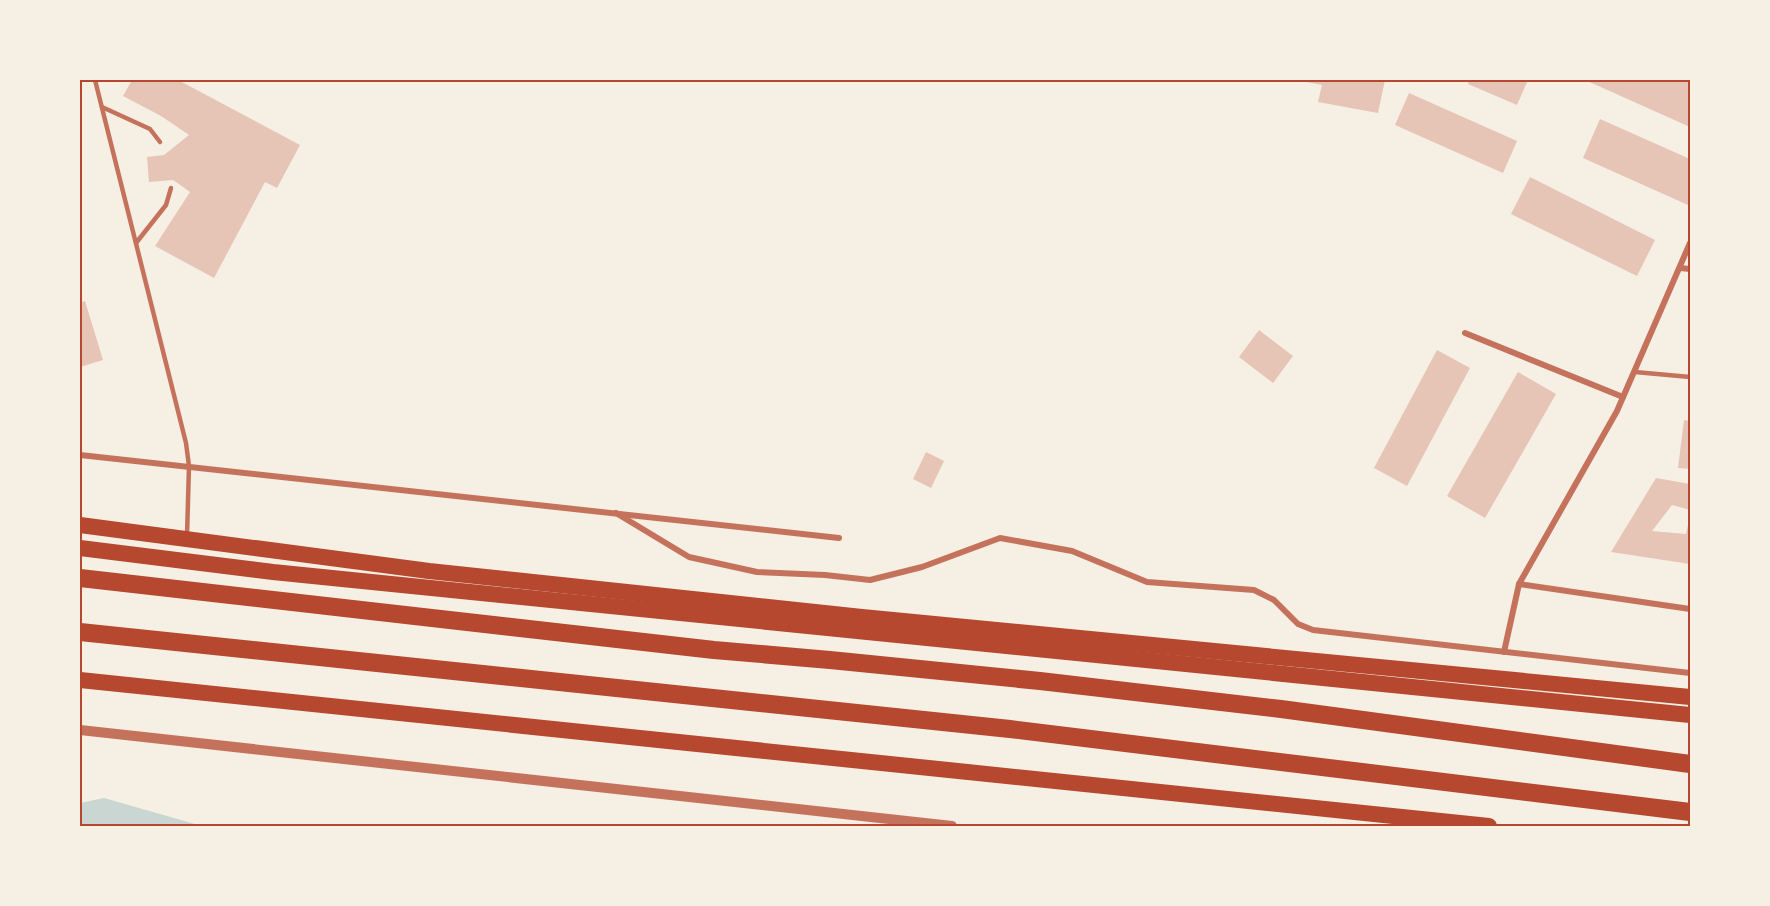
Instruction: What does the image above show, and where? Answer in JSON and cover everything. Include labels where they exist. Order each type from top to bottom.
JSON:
[{"type":"highway","points":[[80,525],[429,571],[862,617],[1690,697]]},
{"type":"highway","points":[[80,548],[273,572],[1690,716]]},
{"type":"highway","points":[[80,578],[714,650],[1040,681],[1281,709],[1690,764]]},
{"type":"highway","points":[[80,632],[1011,729],[1690,812]]},
{"type":"highway","points":[[80,680],[1489,826]]},
{"type":"street","points":[[1504,652],[1520,584],[1617,411],[1690,243]]},
{"type":"street","points":[[1680,268],[1690,269]]},
{"type":"street","points":[[1465,333],[1623,397]]},
{"type":"street","points":[[80,455],[839,538]]},
{"type":"street","points":[[616,513],[689,557],[757,572],[825,575],[870,580],[922,567],[1000,538],[1072,551],[1147,582],[1254,590],[1274,600],[1298,624],[1313,630],[1690,673]]},
{"type":"street","points":[[1520,584],[1690,609]]},
{"type":"street","points":[[80,730],[952,826]]},
{"type":"lane","points":[[95,80],[183,429],[189,466],[187,539]]},
{"type":"lane","points":[[102,107],[150,129],[160,142]]},
{"type":"lane","points":[[136,244],[165,205],[171,188]]},
{"type":"lane","points":[[1635,372],[1690,377]]},
{"type":"shaded area","points":[[104,798],[204,826],[80,826],[80,803]]},
{"type":"building","points":[[132,80],[178,80],[300,145],[277,188],[265,182],[214,278],[155,246],[190,192],[173,180],[149,182],[147,157],[164,155],[189,135],[161,116],[123,96]]},
{"type":"building","points":[[1296,80],[1385,80],[1378,113],[1318,102],[1322,85]]},
{"type":"building","points":[[1469,80],[1528,80],[1517,105],[1468,84]]},
{"type":"building","points":[[1585,80],[1690,80],[1690,127]]},
{"type":"building","points":[[1409,93],[1517,141],[1503,173],[1395,125]]},
{"type":"building","points":[[1600,119],[1690,159],[1688,205],[1583,158]]},
{"type":"building","points":[[1530,177],[1655,240],[1637,276],[1511,214]]},
{"type":"building","points":[[85,301],[103,360],[80,367],[80,303]]},
{"type":"building","points":[[1259,330],[1293,356],[1273,383],[1239,357]]},
{"type":"building","points":[[1437,350],[1470,368],[1407,486],[1374,468]]},
{"type":"building","points":[[1518,372],[1556,394],[1485,518],[1447,496]]},
{"type":"building","points":[[1684,420],[1690,421],[1690,469],[1678,468]]},
{"type":"building","points":[[926,452],[944,461],[931,488],[913,479]]},
{"type":"building","points":[[1656,478],[1690,484],[1690,510],[1672,505],[1652,531],[1686,534],[1690,516],[1690,564],[1611,552]]}]
